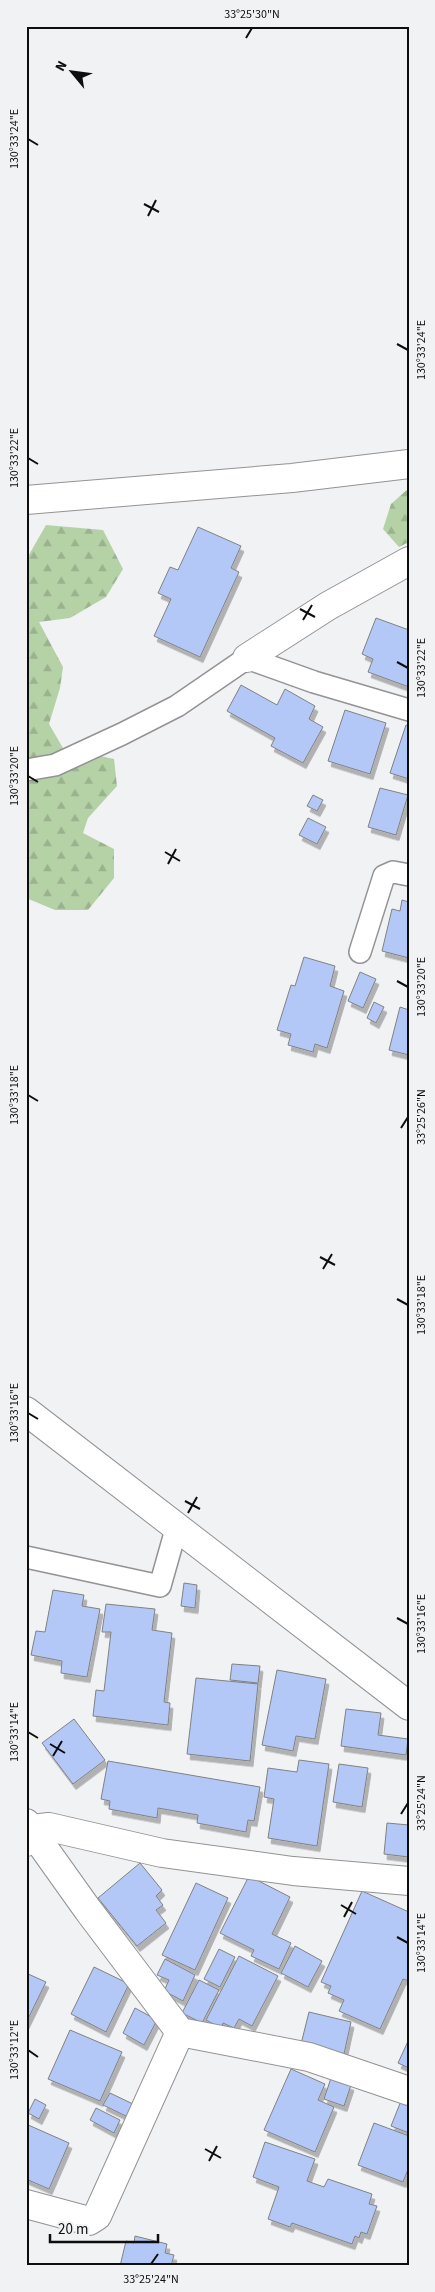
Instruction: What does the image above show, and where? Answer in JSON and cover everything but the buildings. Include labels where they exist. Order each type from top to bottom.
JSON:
[{"type":"street","points":[[26,500],[292,478],[409,464]]},
{"type":"street","points":[[247,658],[328,606],[409,561]]},
{"type":"street","points":[[26,1411],[409,1706]]},
{"type":"street","points":[[409,1881],[293,1871],[162,1853],[50,1827],[28,1831],[180,2032],[308,2057],[409,2091]]},
{"type":"street","points":[[26,2204],[89,2221],[97,2216],[180,2032]]},
{"type":"lane","points":[[26,770],[55,765],[138,726],[176,706],[247,658],[314,682],[409,710]]},
{"type":"lane","points":[[360,952],[384,876],[393,872],[409,875]]},
{"type":"lane","points":[[26,1558],[160,1586],[177,1526]]},
{"type":"green space","points":[[409,488],[409,542],[399,547],[383,529],[391,504]]},
{"type":"green space","points":[[46,525],[103,530],[123,569],[106,597],[70,618],[39,622],[63,667],[60,688],[49,724],[63,748],[114,759],[117,786],[88,818],[83,833],[114,849],[114,878],[88,910],[55,910],[26,898],[26,560]]}]
